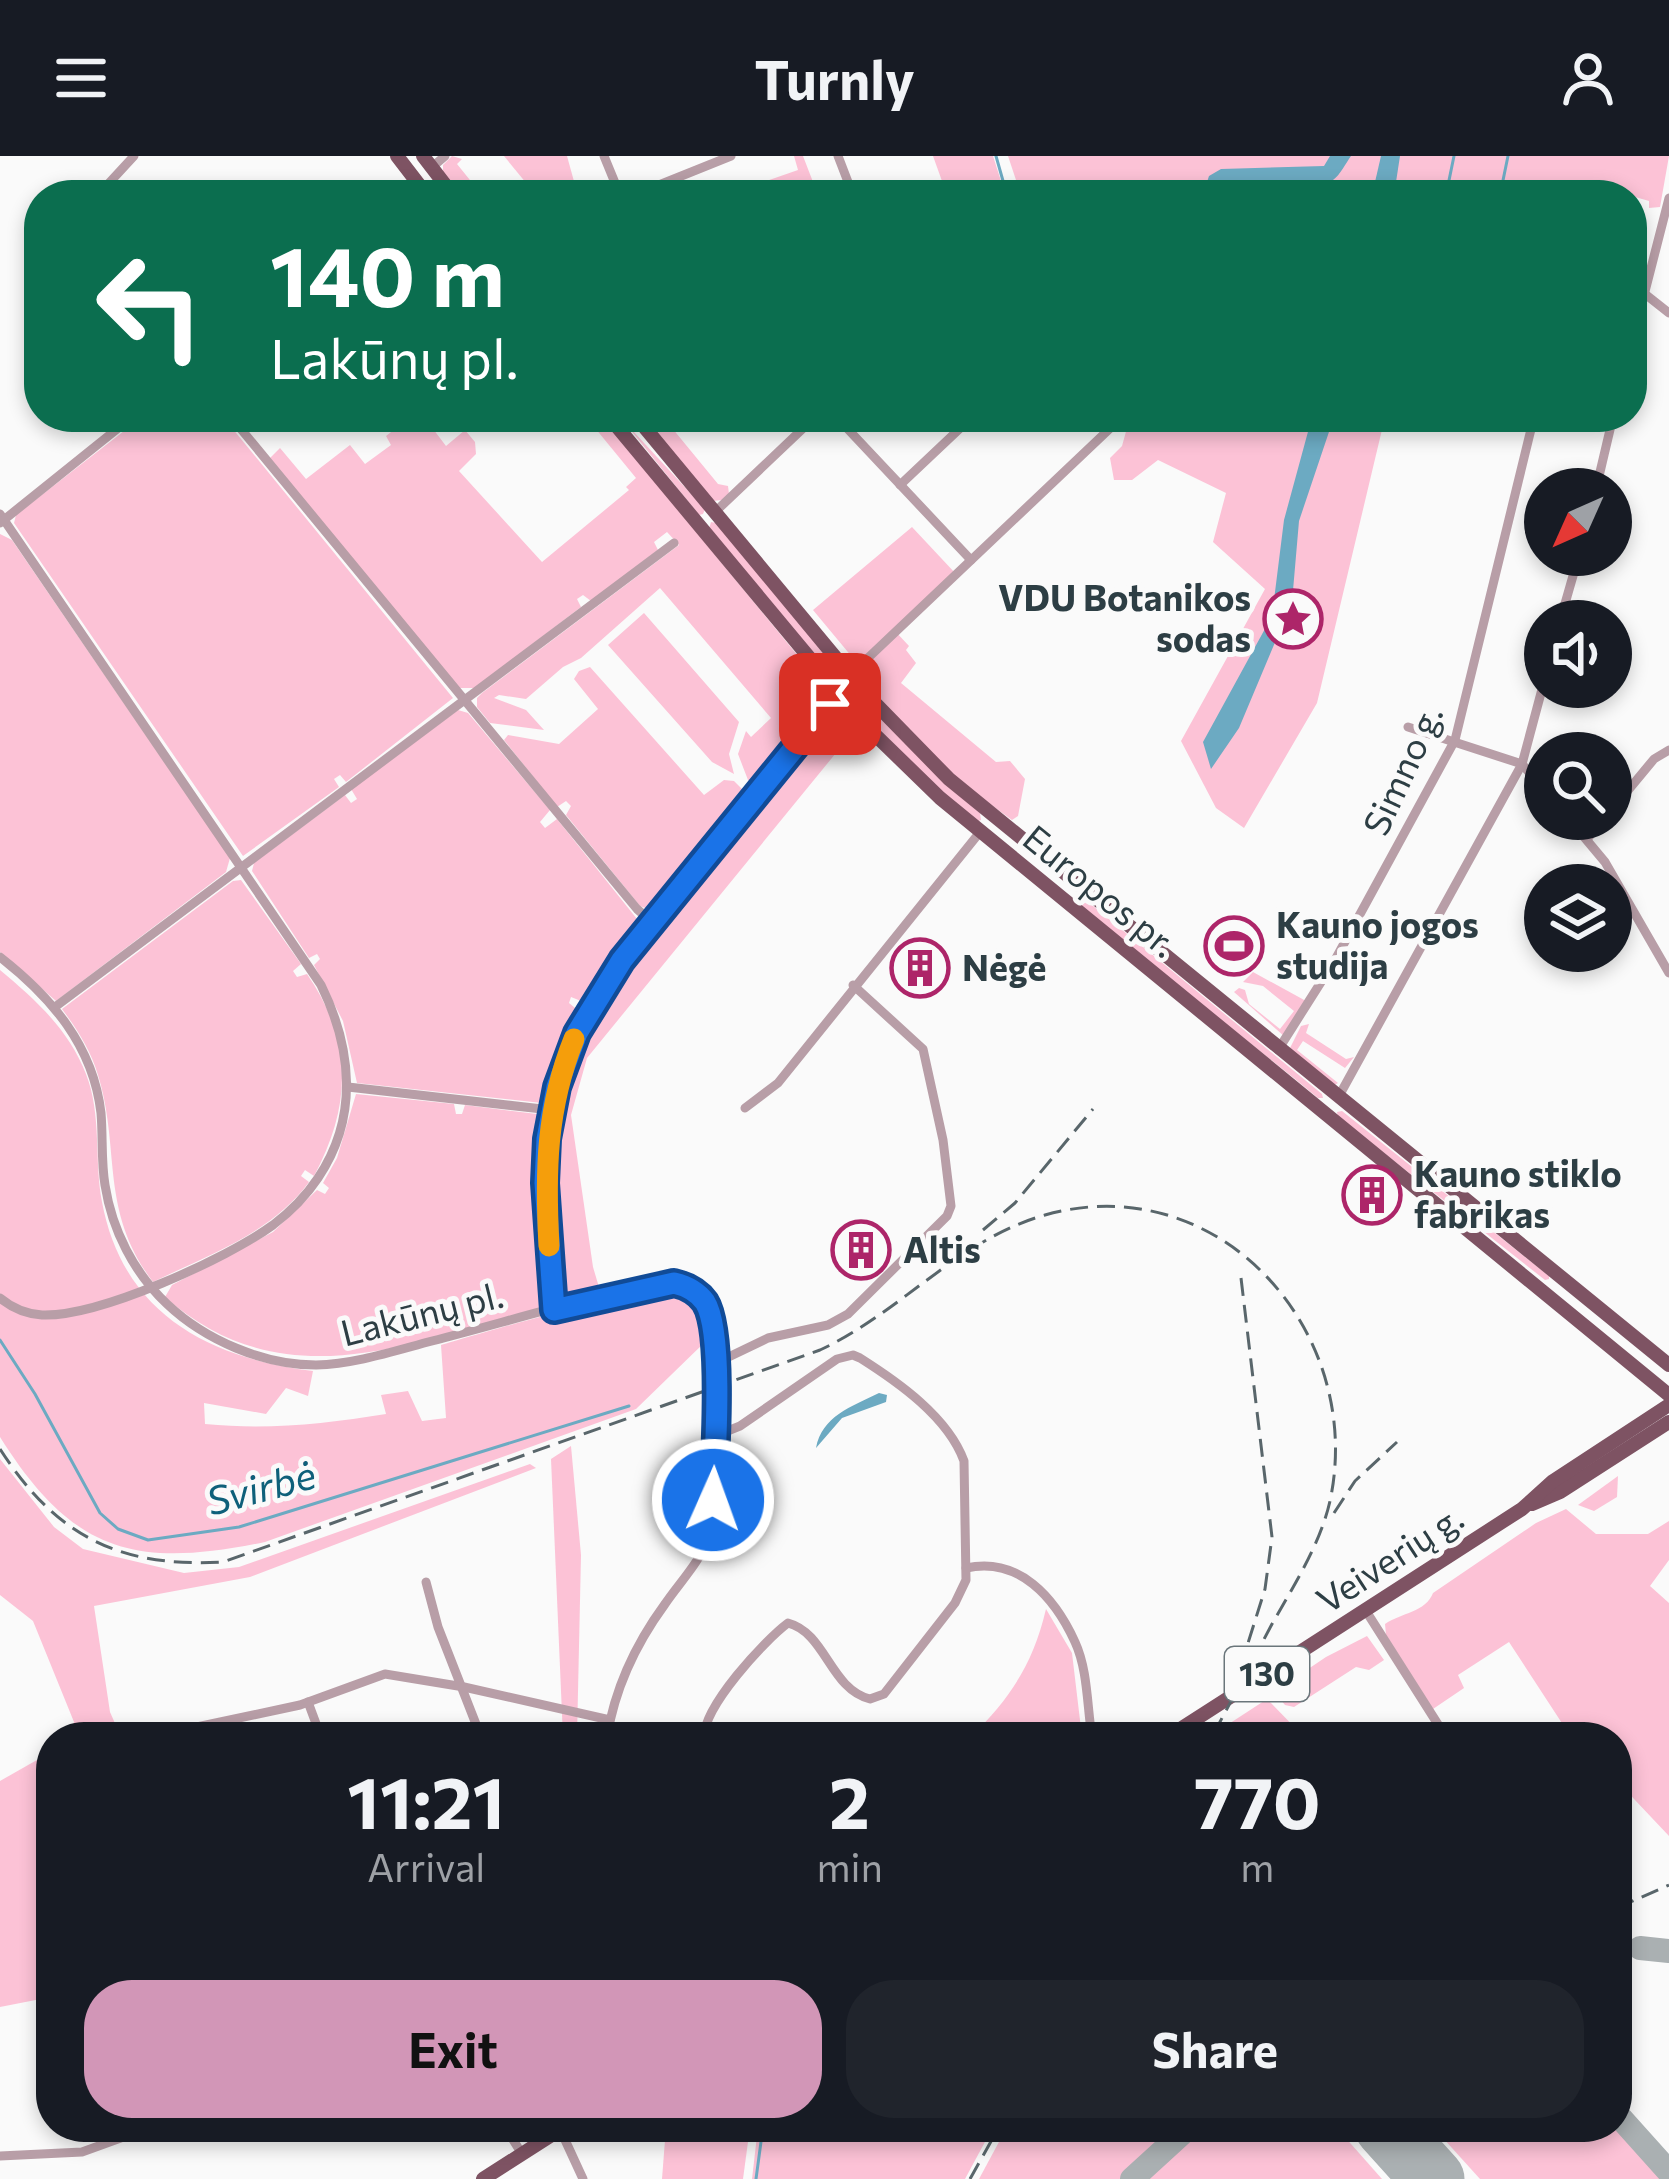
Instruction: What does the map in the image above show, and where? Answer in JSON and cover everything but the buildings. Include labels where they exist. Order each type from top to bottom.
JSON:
[{"type":"main road","points":[[397,156],[415,180]]},
{"type":"main road","name":"Europos pr.","points":[[622,432],[837,691],[907,767],[980,832],[1669,1395]]},
{"type":"main road","name":"Europos pr.","points":[[648,432],[850,675],[924,755],[1278,1050],[1669,1365]]},
{"type":"main road","points":[[699,525],[715,512]]},
{"type":"main road","points":[[837,691],[850,675]]},
{"type":"main road","points":[[980,832],[993,816]]},
{"type":"main road","points":[[1068,904],[1081,888]]},
{"type":"main road","points":[[1311,1104],[1330,1106],[1337,1098]]},
{"type":"main road","points":[[1552,1297],[1564,1281]]},
{"type":"main road","name":"Veiverių g.","points":[[1192,1722],[1522,1509],[1553,1481],[1669,1406]]},
{"type":"main road","name":"Veiverių g.","points":[[1522,1509],[1560,1492],[1669,1422]]},
{"type":"main road","points":[[483,2179],[540,2142]]},
{"type":"street","points":[[112,180],[134,156]]},
{"type":"street","points":[[427,162],[445,156]]},
{"type":"street","points":[[671,180],[731,156]]},
{"type":"street","points":[[1647,286],[1669,198]]},
{"type":"street","points":[[0,1298],[22,1311],[57,1314],[151,1288],[256,1235],[294,1207],[330,1157],[343,1119],[344,1042],[321,985],[1,519],[113,432]]},
{"type":"street","points":[[243,432],[652,922]]},
{"type":"street","points":[[715,512],[799,432]]},
{"type":"street","points":[[851,432],[971,560]]},
{"type":"street","points":[[900,485],[956,432]]},
{"type":"street","points":[[850,675],[1106,432]]},
{"type":"street","name":"Simno g.","points":[[1278,1050],[1335,960],[1455,740],[1530,432]]},
{"type":"street","points":[[1601,468],[1609,432]]},
{"type":"street","points":[[55,1006],[674,543]]},
{"type":"street","points":[[554,1310],[545,1183],[551,1110],[564,1063],[588,1011],[614,971],[837,691]]},
{"type":"street","points":[[1337,1098],[1522,764],[1537,708]]},
{"type":"street","points":[[1408,727],[1524,766]]},
{"type":"street","points":[[1632,786],[1654,759],[1669,750]]},
{"type":"street","points":[[745,1108],[778,1083],[980,832]]},
{"type":"street","points":[[1588,840],[1669,973]]},
{"type":"street","name":"Lakūnų pl.","points":[[0,957],[55,1006],[89,1064],[100,1110],[104,1184],[122,1240],[151,1288],[211,1336],[255,1354],[300,1364],[337,1363],[649,1286],[682,1285],[706,1304],[713,1328],[715,1436],[709,1534],[633,1653],[610,1720]]},
{"type":"street","points":[[714,1364],[769,1338],[828,1325],[848,1314],[947,1216],[951,1206],[944,1141],[923,1049],[853,985]]},
{"type":"street","points":[[347,1087],[551,1110]]},
{"type":"street","points":[[706,1722],[717,1702],[783,1625],[793,1623],[846,1686],[863,1699],[876,1698],[891,1687],[946,1616],[963,1590],[966,1568],[960,1449],[920,1403],[860,1358],[837,1359],[740,1426],[715,1436]]},
{"type":"street","points":[[966,1568],[1002,1568],[1044,1592],[1076,1644],[1089,1722]]},
{"type":"street","points":[[426,1582],[438,1627],[476,1722]]},
{"type":"street","points":[[1366,1611],[1436,1722]]},
{"type":"street","points":[[233,1722],[385,1675],[464,1687],[610,1720]]},
{"type":"street","points":[[308,1702],[315,1722]]},
{"type":"street","points":[[0,2156],[82,2152],[110,2142]]},
{"type":"street","points":[[514,2142],[522,2154]]},
{"type":"street","points":[[568,2142],[583,2179]]},
{"type":"shaded area","points":[[452,156],[462,159],[457,164],[470,180],[448,180],[443,165]]},
{"type":"shaded area","points":[[504,156],[567,156],[574,180],[524,180]]},
{"type":"shaded area","points":[[794,156],[803,156],[812,180],[769,180],[798,170]]},
{"type":"shaded area","points":[[933,156],[993,156],[1001,180],[942,180]]},
{"type":"shaded area","points":[[1008,156],[1669,156],[1660,207],[1649,208],[1647,180],[1016,180]]},
{"type":"shaded area","points":[[123,432],[235,432],[453,698],[346,782],[340,775],[334,779],[339,787],[243,856],[14,523],[16,515]]},
{"type":"shaded area","points":[[435,432],[446,446],[467,432],[475,442],[476,454],[459,471],[542,562],[629,490],[626,487],[636,478],[598,432],[614,432],[826,690],[823,705],[759,787],[748,780],[738,754],[746,731],[751,737],[771,718],[660,588],[526,699],[494,698],[526,710],[544,730],[490,723],[477,707],[482,693],[679,545],[667,532],[654,542],[658,550],[591,601],[583,595],[577,599],[581,607],[475,688],[459,688],[269,459],[280,448],[306,479],[350,445],[365,464],[391,445],[386,436]]},
{"type":"shaded area","points":[[632,432],[705,509],[699,515]]},
{"type":"shaded area","points":[[656,432],[675,432],[718,484],[728,486],[729,494],[713,501]]},
{"type":"shaded area","name":"VDU Botanikos sodas","points":[[1126,432],[1381,432],[1317,703],[1244,828],[1216,808],[1181,741],[1265,589],[1213,542],[1226,493],[1158,460],[1132,480],[1114,480],[1110,458],[1122,446]]},
{"type":"shaded area","points":[[711,522],[836,667],[834,673],[828,674],[709,529]]},
{"type":"shaded area","points":[[912,527],[956,574],[895,631],[916,663],[901,683],[996,762],[1010,761],[1025,779],[1018,816],[1012,820],[965,786],[872,693],[877,687],[813,610]]},
{"type":"shaded area","points":[[0,534],[12,540],[230,858],[226,872],[56,1001],[0,952]]},
{"type":"shaded area","points":[[644,613],[739,722],[729,754],[734,774],[712,762],[608,645]]},
{"type":"shaded area","points":[[590,667],[704,795],[724,780],[734,781],[750,797],[653,911],[640,906],[566,815],[571,806],[566,801],[557,807],[504,740],[508,735],[559,744],[598,709],[574,679]]},
{"type":"shaded area","points":[[863,699],[980,813],[981,820],[976,822],[896,750],[855,706]]},
{"type":"shaded area","points":[[840,707],[858,726],[587,1058],[571,1115],[601,1294],[563,1304],[557,1295],[551,1185],[554,1128],[564,1085],[588,1024],[629,958],[828,713]]},
{"type":"shaded area","points":[[458,710],[468,713],[550,810],[540,822],[545,828],[557,819],[641,924],[586,1003],[571,997],[569,1003],[580,1012],[542,1103],[357,1083],[343,1021],[314,965],[320,959],[317,954],[309,958],[252,871],[254,863],[345,795],[351,803],[357,799],[351,789]]},
{"type":"shaded area","points":[[241,880],[301,964],[293,971],[297,977],[307,974],[322,999],[339,1049],[341,1099],[314,1176],[305,1170],[301,1176],[309,1182],[294,1200],[238,1241],[153,1282],[136,1256],[118,1205],[105,1102],[95,1066],[62,1009],[233,881]]},
{"type":"shaded area","points":[[1087,901],[1323,1098],[1110,931],[1081,906]]},
{"type":"shaded area","points":[[0,970],[50,1017],[86,1074],[94,1105],[102,1202],[129,1274],[176,1324],[206,1341],[239,1355],[313,1371],[308,1396],[286,1388],[266,1414],[204,1403],[205,1424],[296,1425],[386,1414],[381,1395],[408,1391],[422,1421],[446,1418],[441,1345],[635,1295],[662,1293],[684,1299],[705,1342],[636,1409],[265,1542],[179,1553],[143,1551],[111,1543],[82,1528],[54,1506],[0,1437]]},
{"type":"shaded area","points":[[1253,972],[1306,1001],[1284,1036],[1234,992],[1245,990],[1249,1004],[1280,1029],[1294,1011],[1263,986],[1243,982]]},
{"type":"shaded area","points":[[1309,1024],[1306,1033],[1346,1059],[1354,1057],[1345,1068],[1303,1041],[1297,1050],[1338,1083],[1333,1086],[1289,1050],[1301,1026]]},
{"type":"shaded area","points":[[356,1094],[454,1104],[456,1114],[462,1114],[465,1105],[542,1118],[545,1307],[398,1347],[302,1356],[256,1348],[210,1329],[165,1297],[172,1285],[273,1232],[317,1190],[325,1194],[329,1188],[323,1183],[337,1158]]},
{"type":"shaded area","points":[[1342,1111],[1549,1279],[1338,1117],[1337,1112]]},
{"type":"shaded area","points":[[571,1446],[581,1555],[577,1722],[562,1722],[551,1459]]},
{"type":"shaded area","points":[[0,1459],[54,1527],[83,1549],[184,1573],[239,1567],[530,1464],[536,1468],[250,1577],[94,1606],[114,1722],[74,1722],[33,1621],[0,1595]]},
{"type":"shaded area","points":[[1618,1476],[1617,1497],[1594,1511],[1578,1505]]},
{"type":"shaded area","points":[[1566,1509],[1596,1534],[1648,1534],[1669,1521],[1669,1560],[1650,1586],[1669,1603],[1669,1836],[1632,1797],[1632,1722],[1561,1722],[1509,1642],[1458,1675],[1464,1688],[1433,1709],[1386,1635],[1385,1624],[1419,1608],[1433,1593],[1536,1523]]},
{"type":"shaded area","points":[[1046,1609],[1072,1653],[1080,1722],[985,1722],[1019,1679]]},
{"type":"shaded area","points":[[1367,1636],[1384,1660],[1369,1670],[1356,1667],[1294,1707],[1285,1705],[1274,1692],[1326,1657]]},
{"type":"shaded area","points":[[1267,1699],[1289,1722],[1232,1722]]},
{"type":"shaded area","points":[[36,1761],[36,2000],[0,2007],[0,1781]]},
{"type":"shaded area","points":[[665,2142],[748,2142],[743,2179],[662,2179]]},
{"type":"shaded area","points":[[756,2142],[985,2142],[965,2179],[752,2179]]},
{"type":"shaded area","points":[[999,2142],[1162,2142],[1120,2179],[979,2179]]},
{"type":"shaded area","points":[[1186,2142],[1349,2142],[1382,2179],[1144,2179]]},
{"type":"shaded area","points":[[1447,2142],[1631,2142],[1664,2179],[1480,2179]]},
{"type":"water","points":[[1330,156],[1351,156],[1333,180],[1208,180],[1221,169],[1324,166]]},
{"type":"water","points":[[1381,156],[1400,156],[1396,180],[1375,180]]},
{"type":"water","points":[[1308,432],[1329,432],[1299,521],[1292,602],[1239,728],[1211,769],[1203,742],[1272,616],[1284,520]]},
{"type":"water","points":[[879,1393],[887,1395],[886,1402],[842,1418],[816,1448],[831,1420]]},
{"type":"waterway","points":[[996,156],[1003,180]]},
{"type":"waterway","points":[[1449,180],[1454,156]]},
{"type":"waterway","points":[[1503,180],[1508,156]]},
{"type":"waterway","name":"Svirbė","points":[[0,1340],[100,1513],[118,1529],[148,1540],[239,1527],[629,1406]]},
{"type":"waterway","points":[[756,2179],[761,2142]]},
{"type":"taxiway","points":[[1640,1948],[1669,1951]]},
{"type":"taxiway","points":[[1632,2131],[1669,2172]]},
{"type":"taxiway","points":[[1132,2179],[1173,2142]]},
{"type":"runway","points":[[1400,2142],[1433,2179]]},
{"type":"railway","points":[[983,1230],[1015,1203],[1093,1109]]},
{"type":"railway","points":[[0,1449],[44,1504],[94,1540],[152,1559],[223,1562],[820,1350],[1014,1226],[1045,1215],[1109,1206],[1168,1215],[1222,1240],[1267,1277],[1302,1324],[1325,1379],[1335,1438],[1330,1501],[1320,1533],[1220,1722]]},
{"type":"railway","points":[[1241,1278],[1272,1537],[1265,1589],[1248,1643]]},
{"type":"railway","points":[[1334,1513],[1355,1481],[1397,1442]]},
{"type":"railway","points":[[1632,1901],[1669,1885]]},
{"type":"railway","points":[[970,2179],[991,2142]]},
{"type":"slow traffic","points":[[549,1246],[547,1139],[557,1087],[574,1039]]},
{"type":"place","name":"VDU Botanikos sodas","points":[[1293,619]]},
{"type":"place","name":"Kauno jogos studija","points":[[1234,946]]},
{"type":"place","name":"Nėgė","points":[[920,968]]},
{"type":"place","name":"Kauno stiklo fabrikas","points":[[1372,1195]]},
{"type":"place","name":"Altis","points":[[861,1250]]},
{"type":"route","points":[[713,1500],[714,1342],[710,1315],[699,1295],[674,1283],[554,1310],[545,1183],[551,1110],[564,1063],[606,982],[830,704]]}]
